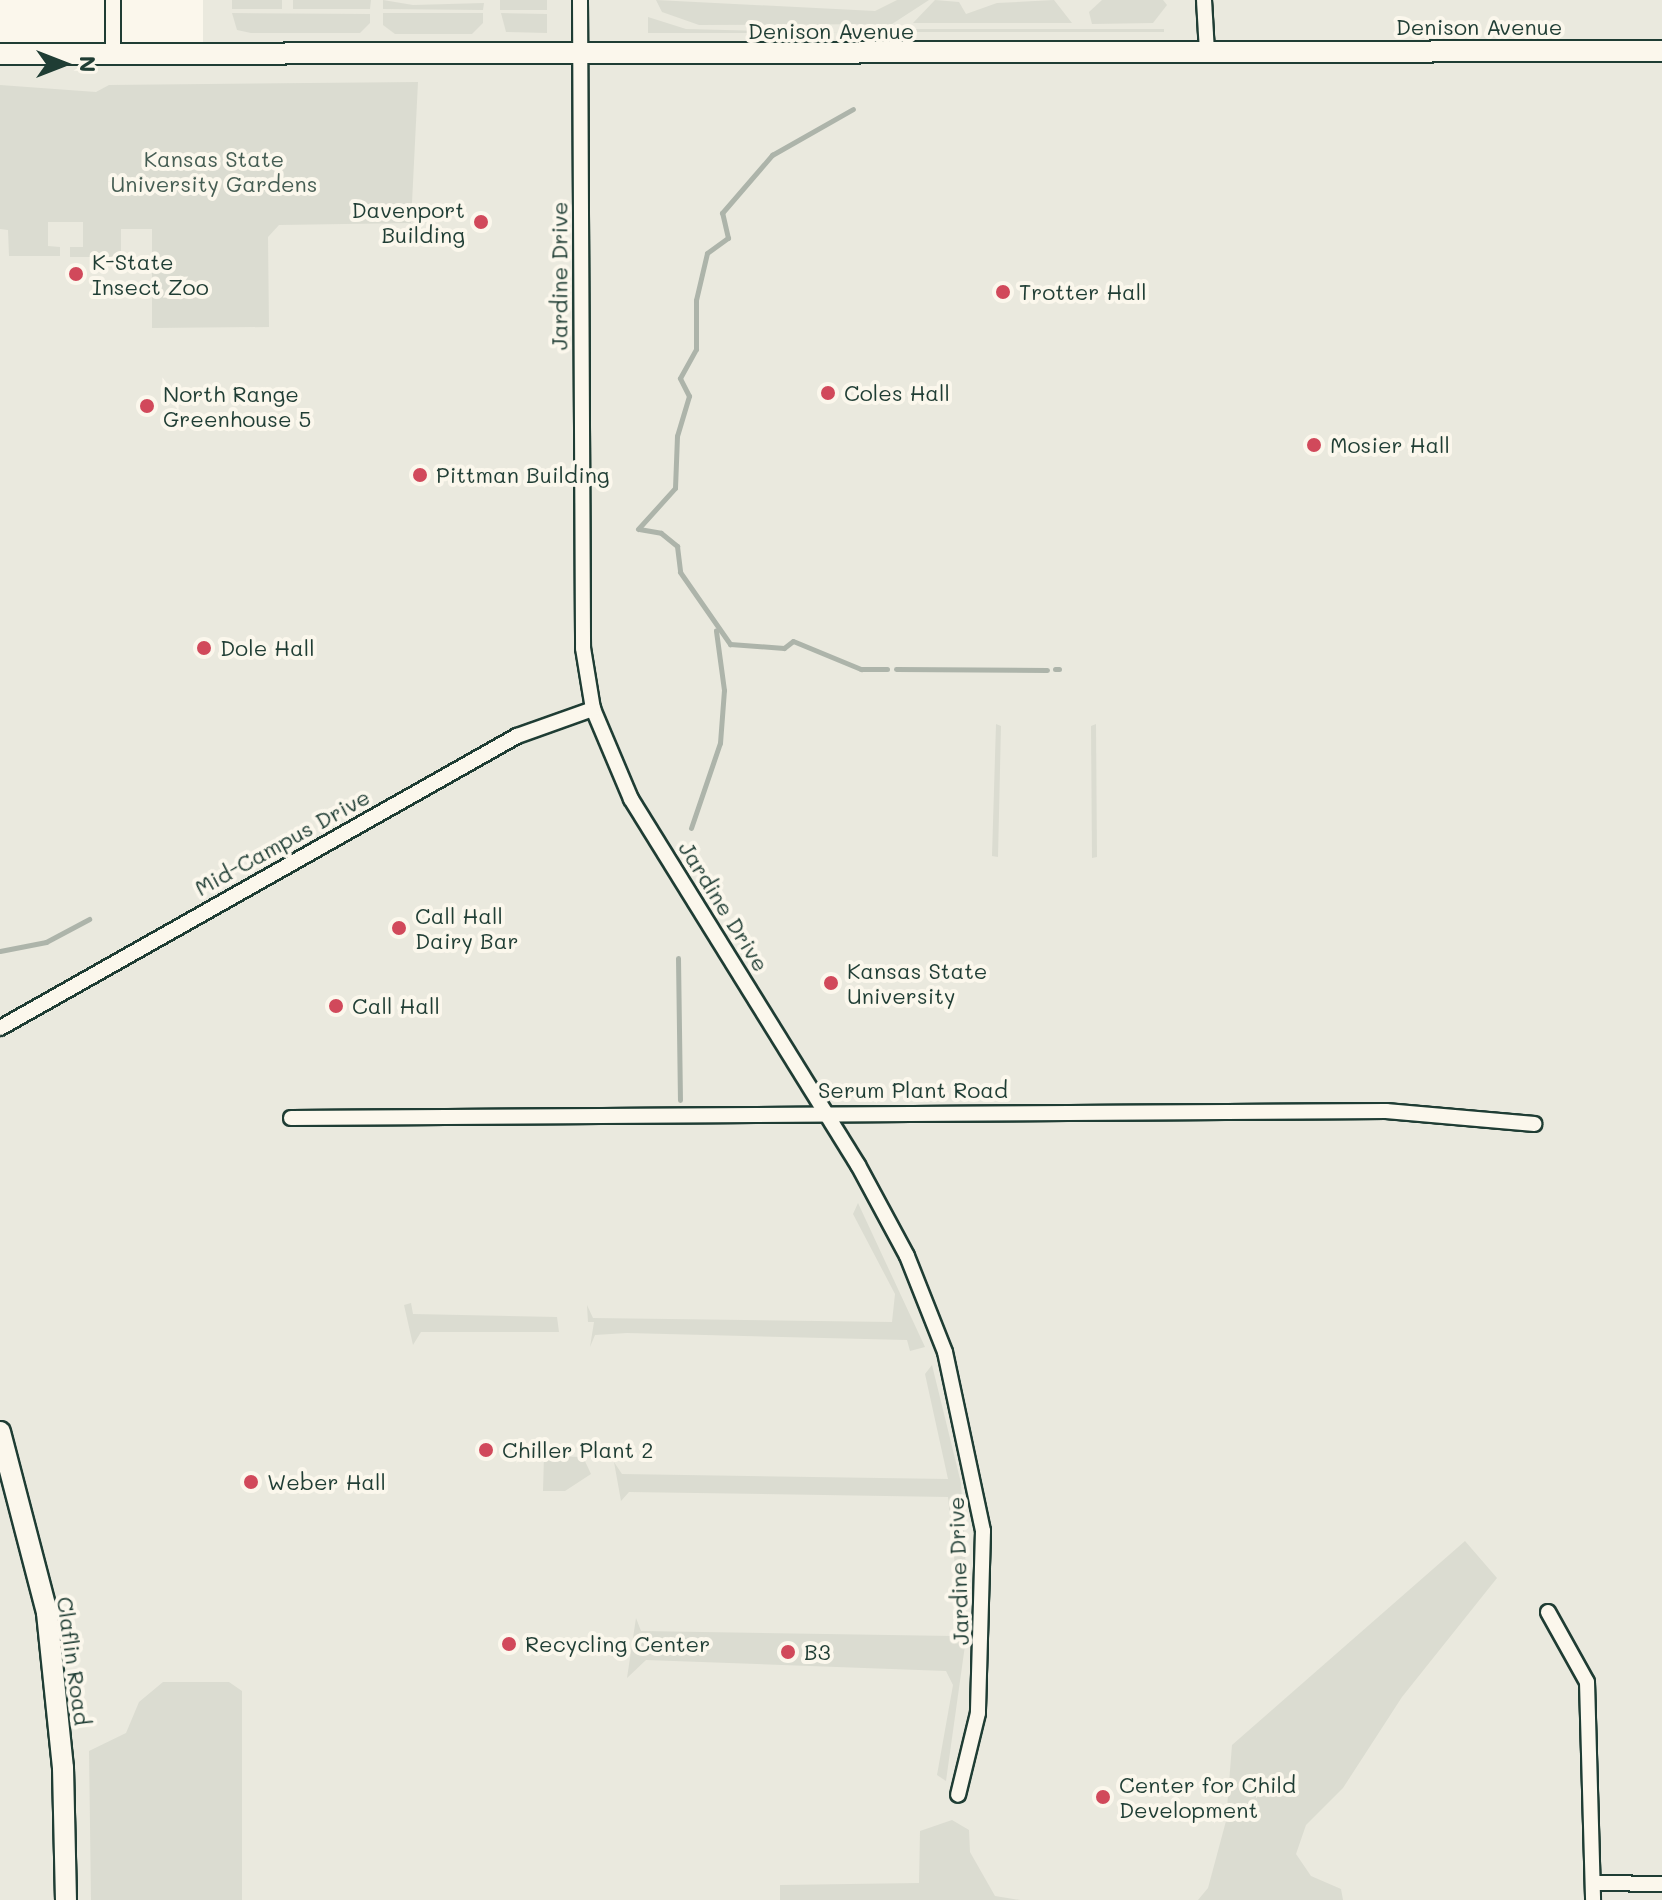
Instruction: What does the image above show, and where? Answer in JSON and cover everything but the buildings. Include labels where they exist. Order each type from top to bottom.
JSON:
[{"type":"street","points":[[113,0],[113,56]]},
{"type":"street","name":"Jardine Drive","points":[[580,0],[583,648],[593,709],[631,799],[826,1114],[913,1269],[957,1390],[972,1461],[986,1615],[978,1713],[958,1795]]},
{"type":"street","points":[[1204,0],[1207,52]]},
{"type":"street","name":"Denison Avenue","points":[[0,54],[1662,51]]},
{"type":"street","name":"Mid-Campus Drive","points":[[0,1028],[517,736],[593,709]]},
{"type":"street","name":"Serum Plant Road","points":[[291,1118],[1386,1111],[1534,1124]]},
{"type":"street","name":"Claflin Road","points":[[0,1432],[47,1613],[63,1768],[66,1900]]},
{"type":"street","points":[[1548,1612],[1587,1682],[1593,1900]]},
{"type":"street","points":[[1594,1883],[1662,1884]]},
{"type":"shaded area","name":"Kansas State University","points":[[203,0],[1662,0],[1662,1900],[0,1900],[0,65],[203,66]]},
{"type":"green space","points":[[232,0],[282,0],[282,9],[232,9]]},
{"type":"green space","points":[[293,0],[371,0],[370,9],[293,9]]},
{"type":"green space","points":[[383,0],[413,5],[484,3],[483,10],[383,9]]},
{"type":"green space","points":[[500,0],[547,0],[547,10],[500,10]]},
{"type":"green space","points":[[656,0],[875,11],[897,0],[929,0],[892,24],[699,25],[662,12]]},
{"type":"green space","points":[[935,0],[959,2],[966,14],[997,3],[1054,0],[1072,23],[913,23]]},
{"type":"green space","points":[[1102,0],[1163,0],[1167,5],[1153,23],[1092,24],[1089,12]]},
{"type":"green space","points":[[232,13],[370,14],[370,23],[360,33],[251,33],[237,30]]},
{"type":"green space","points":[[383,13],[483,13],[483,23],[472,34],[395,34],[383,25]]},
{"type":"green space","points":[[501,13],[547,14],[547,33],[506,32]]},
{"type":"green space","points":[[648,17],[686,29],[843,33],[648,33]]},
{"type":"green space","points":[[852,29],[1164,29],[1164,32],[852,32]]},
{"type":"green space","name":"Kansas State University Gardens","points":[[418,82],[411,223],[279,225],[268,237],[269,327],[152,328],[152,229],[121,229],[121,257],[70,257],[70,247],[83,247],[83,222],[48,222],[48,246],[60,247],[60,256],[9,256],[8,230],[0,229],[0,85],[96,92],[109,85]]},
{"type":"green space","points":[[996,724],[1001,726],[998,857],[992,856]]},
{"type":"green space","points":[[1096,724],[1097,857],[1092,858],[1091,726]]},
{"type":"green space","points":[[858,1203],[925,1347],[910,1351],[907,1340],[627,1333],[595,1335],[590,1347],[594,1322],[588,1322],[587,1305],[593,1318],[892,1322],[895,1294],[853,1214]]},
{"type":"green space","points":[[411,1303],[413,1314],[557,1317],[559,1332],[421,1332],[413,1345],[404,1305]]},
{"type":"green space","points":[[932,1365],[961,1483],[968,1604],[958,1596],[948,1497],[629,1492],[621,1501],[614,1462],[622,1474],[948,1479],[925,1374]]},
{"type":"green space","points":[[544,1456],[583,1457],[591,1474],[565,1491],[543,1491]]},
{"type":"green space","points":[[1465,1541],[1497,1578],[1402,1697],[1343,1788],[1306,1825],[1296,1854],[1311,1876],[1341,1889],[1343,1900],[1198,1900],[1208,1888],[1226,1821],[1232,1745]]},
{"type":"green space","points":[[636,1618],[641,1631],[953,1636],[956,1624],[968,1624],[946,1781],[937,1775],[953,1685],[946,1671],[646,1660],[627,1678]]},
{"type":"green space","points":[[163,1682],[229,1682],[242,1691],[242,1900],[91,1900],[89,1751],[126,1733],[139,1702]]},
{"type":"green space","points":[[952,1820],[969,1830],[970,1852],[995,1896],[1020,1900],[780,1900],[780,1885],[919,1883],[920,1831]]},
{"type":"waterway","points":[[638,529],[675,488],[677,436],[689,396],[680,378],[696,349],[696,300],[707,253],[728,238],[722,213],[772,155],[853,109]]},
{"type":"waterway","points":[[639,529],[661,533],[677,546],[680,572],[730,644],[784,648],[793,641],[861,669],[887,669]]},
{"type":"waterway","points":[[691,828],[720,743],[724,690],[716,631]]},
{"type":"waterway","points":[[896,669],[1047,670]]},
{"type":"waterway","points":[[0,951],[46,942],[89,919]]},
{"type":"waterway","points":[[678,958],[680,1100]]},
{"type":"place","name":"Davenport Building","points":[[481,222]]},
{"type":"place","name":"K-State Insect Zoo","points":[[76,274]]},
{"type":"place","name":"Trotter Hall","points":[[1003,292]]},
{"type":"place","name":"Coles Hall","points":[[828,393]]},
{"type":"place","name":"North Range Greenhouse 5","points":[[147,406]]},
{"type":"place","name":"Mosier Hall","points":[[1314,445]]},
{"type":"place","name":"Pittman Building","points":[[420,475]]},
{"type":"place","name":"Dole Hall","points":[[204,648]]},
{"type":"place","name":"Call Hall Dairy Bar","points":[[399,928]]},
{"type":"place","name":"Kansas State University","points":[[831,983]]},
{"type":"place","name":"Call Hall","points":[[336,1006]]},
{"type":"place","name":"Chiller Plant 2","points":[[486,1450]]},
{"type":"place","name":"Weber Hall","points":[[251,1482]]},
{"type":"place","name":"Recycling Center","points":[[509,1644]]},
{"type":"place","name":"B3","points":[[788,1652]]},
{"type":"place","name":"Center for Child Development","points":[[1103,1797]]}]
